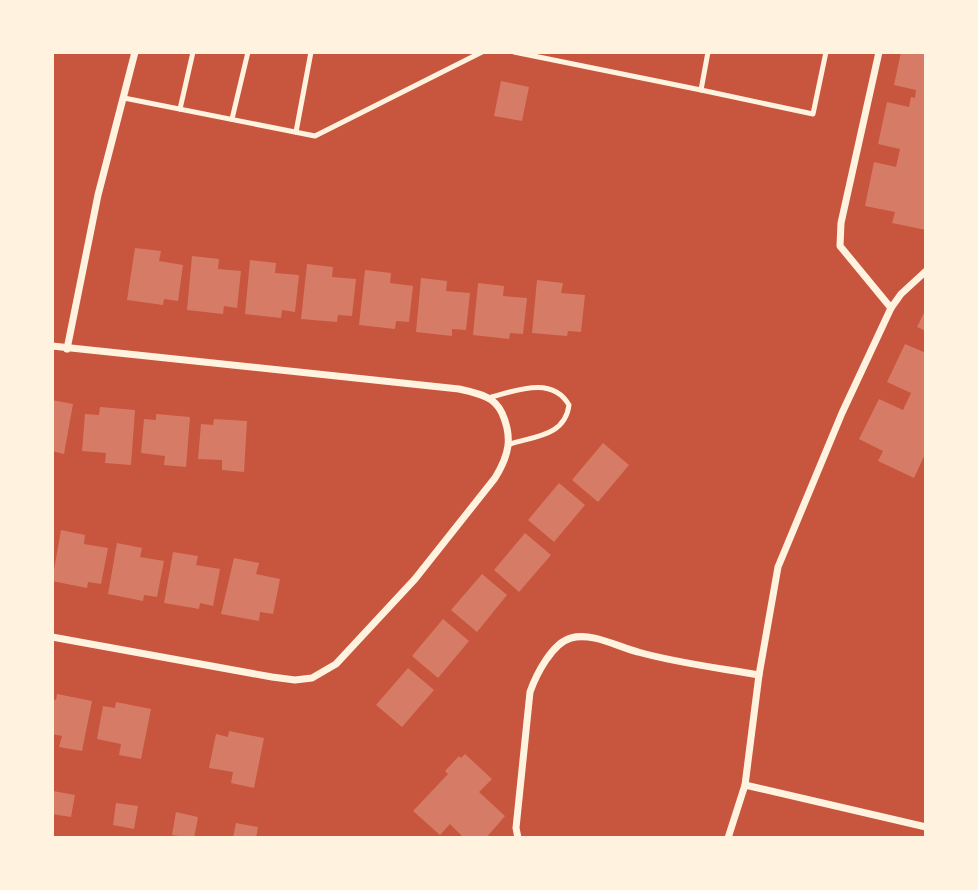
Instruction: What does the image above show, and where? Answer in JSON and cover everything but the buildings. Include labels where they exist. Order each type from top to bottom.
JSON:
[{"type":"street","points":[[67,349],[98,195],[135,52]]},
{"type":"street","points":[[879,52],[841,223],[840,246],[891,308]]},
{"type":"street","points":[[728,838],[745,785],[759,675],[778,567],[842,413],[891,308],[901,293],[926,271]]},
{"type":"street","points":[[52,346],[459,389],[488,398],[499,408],[508,426],[510,444],[505,462],[495,478],[415,579],[336,664],[312,678],[295,680],[272,677],[52,637]]},
{"type":"street","points":[[518,838],[516,828],[530,692],[537,673],[554,650],[569,638],[592,638],[639,652],[759,675]]},
{"type":"street","points":[[745,785],[926,827]]},
{"type":"lane","points":[[180,109],[193,52]]},
{"type":"lane","points":[[232,120],[248,52]]},
{"type":"lane","points":[[296,132],[311,52]]},
{"type":"lane","points":[[124,98],[315,136],[482,52]]},
{"type":"lane","points":[[514,52],[813,114],[826,52]]},
{"type":"lane","points":[[701,90],[708,52]]},
{"type":"lane","points":[[488,398],[547,386],[557,391],[569,405],[562,425],[549,432],[510,444]]}]
